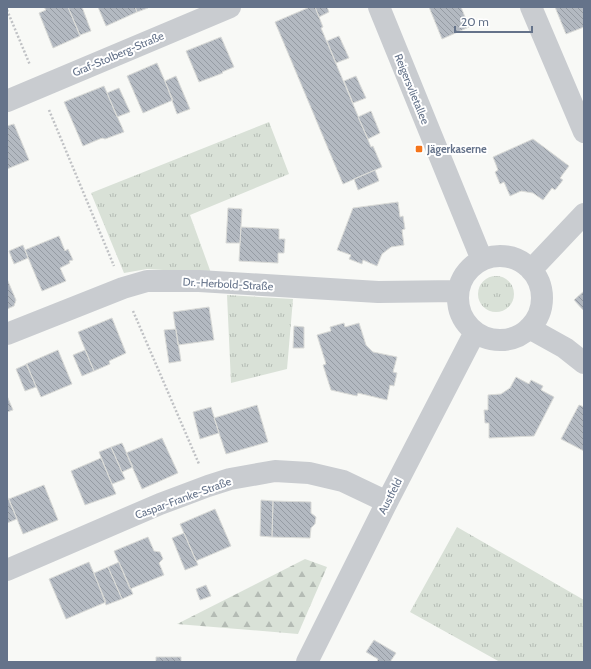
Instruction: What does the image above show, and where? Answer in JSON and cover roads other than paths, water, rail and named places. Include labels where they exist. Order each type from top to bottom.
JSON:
[{"type":"street","name":"Graf-Stolberg-Straße","points":[[7,101],[230,7]]},
{"type":"street","name":"Reigersvlietallee","points":[[379,7],[482,260]]},
{"type":"street","points":[[531,7],[584,132]]},
{"type":"street","points":[[531,270],[584,214]]},
{"type":"street","points":[[492,256],[509,257],[523,263],[531,270],[538,281],[541,293],[541,306],[536,318],[529,328],[517,336],[503,340],[488,338],[475,332],[463,318],[458,305],[458,291],[464,276],[469,269],[482,260],[492,256]]},
{"type":"street","name":"Dr.-Herbold-Straße","points":[[7,334],[123,288],[147,281],[199,281],[378,292],[458,291]]},
{"type":"street","points":[[529,328],[565,348],[584,363]]},
{"type":"street","name":"Austfeld","points":[[307,662],[387,502],[475,332]]},
{"type":"street","name":"Caspar-Franke-Straße","points":[[7,570],[160,504],[208,486],[275,471],[309,474],[343,481],[387,502]]},
{"type":"place","name":"Jägerkaserne","points":[[419,149]]}]
